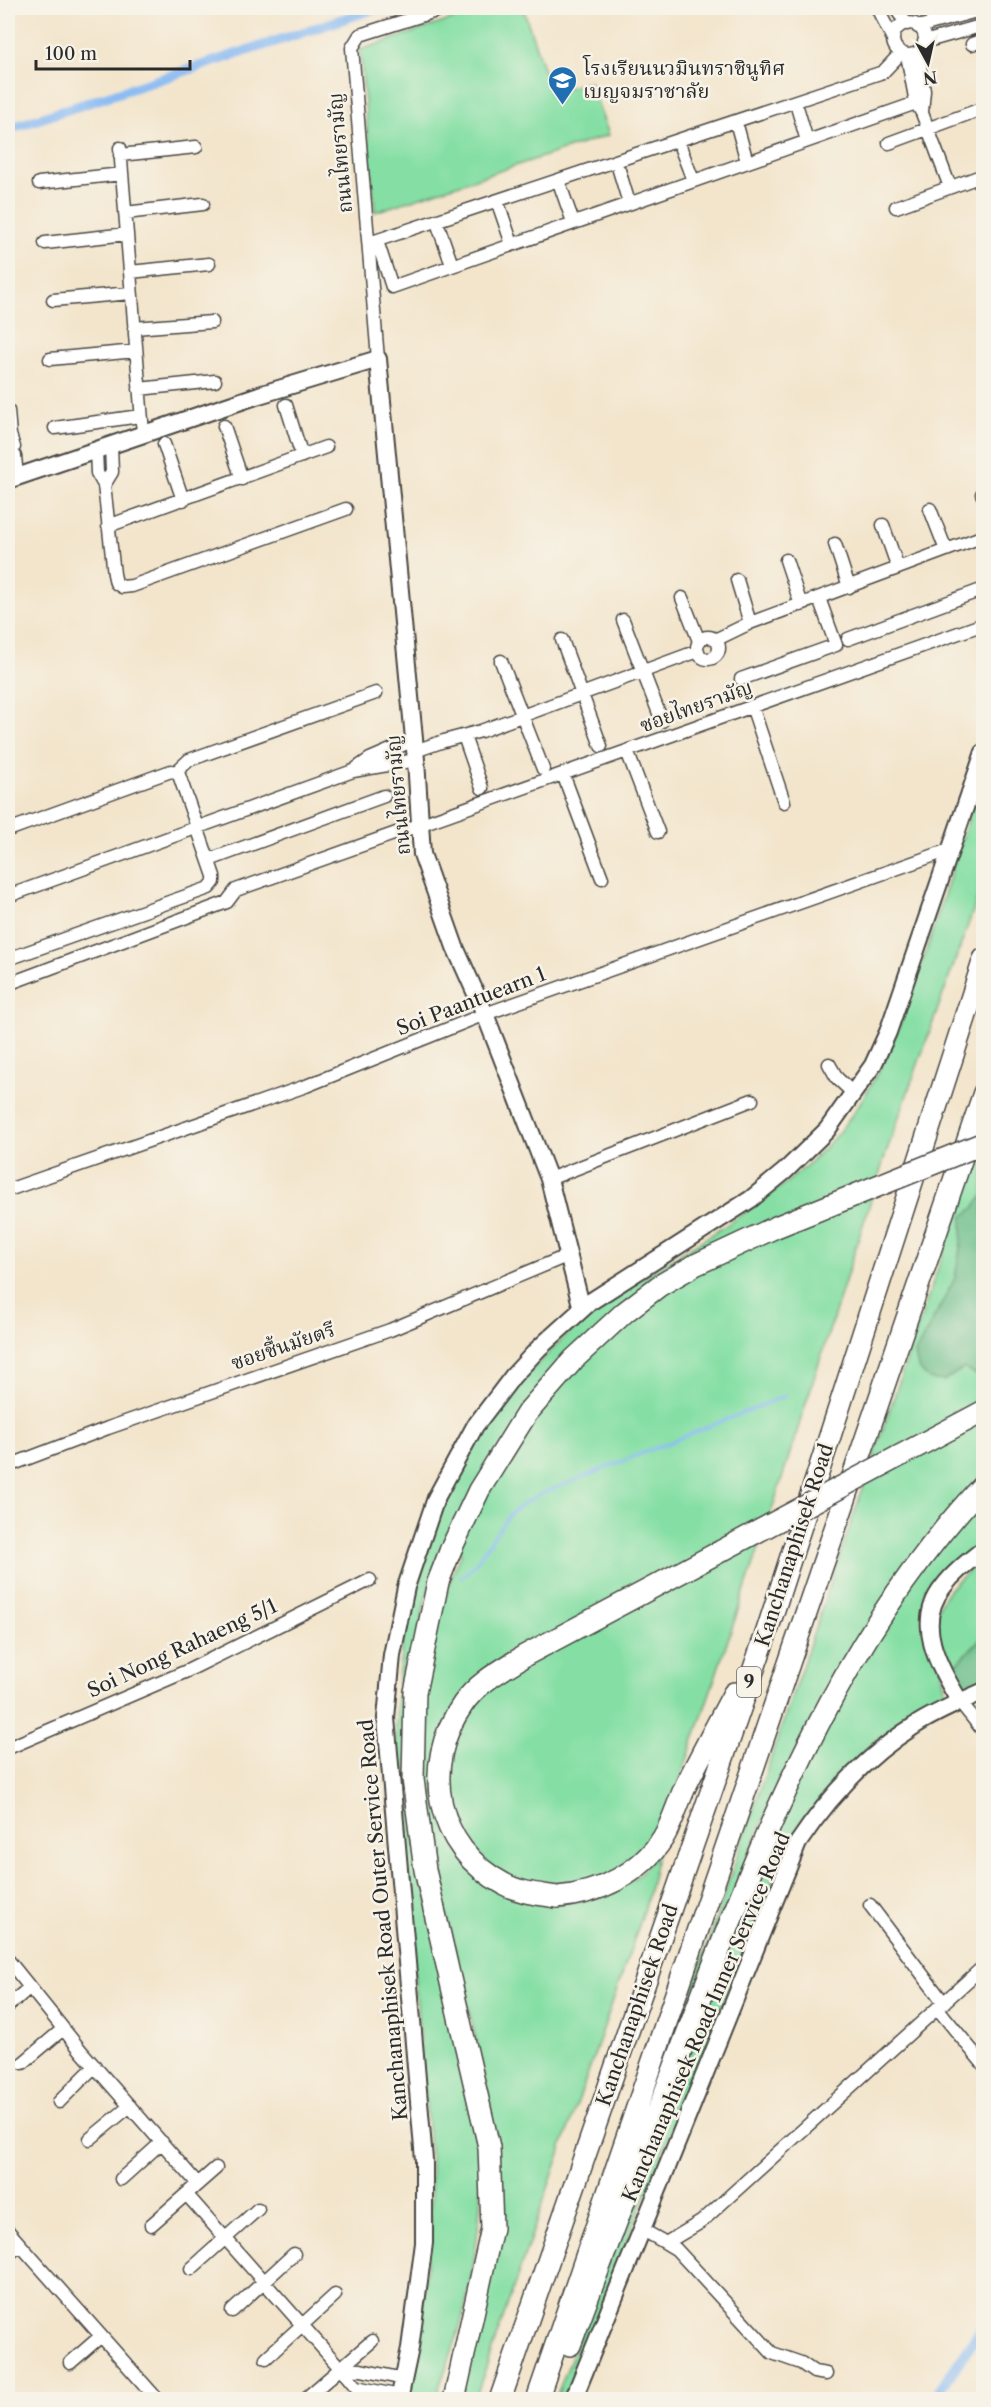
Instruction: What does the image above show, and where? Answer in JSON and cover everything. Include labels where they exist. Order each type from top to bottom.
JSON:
[{"type":"highway","name":"Kanchanaphisek Road","points":[[500,2400],[767,1631],[984,959]]},
{"type":"highway","name":"Kanchanaphisek Road","points":[[538,2400],[984,1093]]},
{"type":"highway","points":[[454,2400],[492,2228],[489,2147],[425,1870],[413,1779],[416,1692],[438,1582],[451,1549],[479,1491],[526,1413],[574,1359],[625,1312],[650,1293],[695,1265],[776,1227],[984,1143]]},
{"type":"highway","points":[[767,1631],[686,1784],[663,1837],[651,1854],[621,1879],[578,1894],[557,1897],[529,1893],[504,1884],[467,1854],[453,1834],[439,1799],[437,1780],[444,1737],[464,1703],[495,1674],[524,1656],[984,1411]]},
{"type":"highway","points":[[538,2400],[564,2360],[717,1956],[768,1827],[795,1768],[842,1679],[878,1618],[944,1530],[984,1484]]},
{"type":"main road","points":[[10,476],[378,359]]},
{"type":"main road","name":"ถนนไทยรามัญ","points":[[378,359],[415,746],[422,854],[455,947],[485,1014],[549,1179],[582,1310]]},
{"type":"main road","name":"Kanchanaphisek Road Outer Service Road","points":[[399,2398],[411,2348],[424,2243],[424,2160],[386,1718],[392,1655],[406,1587],[436,1498],[475,1426],[513,1376],[539,1348],[582,1310],[620,1281],[751,1199],[785,1172],[827,1130],[854,1094],[873,1065],[888,1032],[984,752]]},
{"type":"main road","points":[[960,1702],[938,1664],[930,1636],[932,1611],[934,1601],[942,1588],[984,1549]]},
{"type":"main road","name":"Kanchanaphisek Road Inner Service Road","points":[[573,2400],[640,2229],[798,1843],[814,1818],[884,1747],[914,1726],[984,1691]]},
{"type":"street","name":"ถนนไทยรามัญ","points":[[378,359],[374,245],[352,48],[360,35],[445,8]]},
{"type":"street","points":[[877,8],[893,39],[895,48],[913,51]]},
{"type":"street","points":[[895,8],[924,33],[913,51],[924,91],[919,108],[950,187]]},
{"type":"street","points":[[893,39],[895,30],[949,12],[984,9]]},
{"type":"street","points":[[919,108],[807,141],[392,287],[374,245],[883,72],[913,51],[984,25]]},
{"type":"street","points":[[889,143],[984,108]]},
{"type":"street","points":[[798,110],[807,141]]},
{"type":"street","points":[[738,129],[747,162]]},
{"type":"street","points":[[143,433],[120,151],[196,147]]},
{"type":"street","points":[[681,149],[693,180]]},
{"type":"street","points":[[619,170],[630,203]]},
{"type":"street","points":[[39,183],[122,174]]},
{"type":"street","points":[[896,207],[984,175]]},
{"type":"street","points":[[561,188],[573,222]]},
{"type":"street","points":[[125,213],[203,204]]},
{"type":"street","points":[[500,209],[512,244]]},
{"type":"street","points":[[440,228],[452,265]]},
{"type":"street","points":[[45,243],[127,234]]},
{"type":"street","points":[[130,272],[209,264]]},
{"type":"street","points":[[53,300],[131,293]]},
{"type":"street","points":[[134,328],[212,322]]},
{"type":"street","points":[[50,359],[136,351]]},
{"type":"street","points":[[139,389],[215,381]]},
{"type":"street","points":[[286,405],[302,456]]},
{"type":"street","points":[[8,411],[11,443],[10,476]]},
{"type":"street","points":[[56,428],[140,416]]},
{"type":"street","points":[[224,426],[242,479]]},
{"type":"street","points":[[164,444],[183,500]]},
{"type":"street","points":[[103,447],[97,473],[104,485],[116,583],[122,587],[132,586],[346,509]]},
{"type":"street","points":[[108,525],[242,479],[326,447]]},
{"type":"street","points":[[930,509],[946,550]]},
{"type":"street","points":[[883,525],[898,568]]},
{"type":"street","points":[[715,640],[750,623],[984,536]]},
{"type":"street","points":[[835,544],[849,587]]},
{"type":"street","points":[[786,560],[801,605]]},
{"type":"street","points":[[736,580],[750,623]]},
{"type":"street","points":[[848,639],[984,589]]},
{"type":"street","points":[[353,771],[370,759],[415,746],[464,736],[583,694],[698,646],[709,637],[715,640],[718,649],[715,655],[705,658],[698,646],[682,598]]},
{"type":"street","points":[[741,679],[836,645],[819,598]]},
{"type":"street","points":[[623,620],[662,721]]},
{"type":"street","name":"ซอยไทยรามัญ","points":[[8,984],[228,902],[236,890],[984,624]]},
{"type":"street","points":[[562,640],[602,746]]},
{"type":"street","points":[[501,661],[543,769]]},
{"type":"street","points":[[8,830],[171,771],[176,772],[189,760],[376,693]]},
{"type":"street","points":[[752,706],[784,802]]},
{"type":"street","points":[[464,736],[482,788]]},
{"type":"street","points":[[8,896],[353,771],[415,746]]},
{"type":"street","points":[[627,751],[658,832]]},
{"type":"street","points":[[8,959],[209,888],[214,882],[214,876],[176,772]]},
{"type":"street","points":[[563,774],[602,878]]},
{"type":"street","points":[[209,861],[384,796]]},
{"type":"street","name":"Soi Paantuearn 1","points":[[8,1190],[306,1086],[485,1014],[950,850]]},
{"type":"street","points":[[829,1064],[837,1078],[854,1094]]},
{"type":"street","points":[[549,1179],[752,1100]]},
{"type":"street","name":"ซอยชื้นมัยตรี","points":[[8,1466],[108,1428],[390,1330],[569,1255]]},
{"type":"street","name":"Soi Nong Rahaeng 5/1","points":[[8,1748],[187,1671],[370,1580]]},
{"type":"street","points":[[960,1702],[984,1732]]},
{"type":"street","points":[[870,1905],[984,2065]]},
{"type":"street","points":[[8,1960],[63,2029],[198,2184]]},
{"type":"street","points":[[666,2243],[701,2222],[983,1967]]},
{"type":"street","points":[[8,2006],[29,1988]]},
{"type":"street","points":[[22,2063],[63,2029]]},
{"type":"street","points":[[59,2102],[95,2066]]},
{"type":"street","points":[[90,2139],[130,2106]]},
{"type":"street","points":[[121,2179],[162,2142]]},
{"type":"street","points":[[151,2225],[216,2168]]},
{"type":"street","points":[[187,2195],[356,2387],[399,2398]]},
{"type":"street","points":[[191,2269],[258,2209]]},
{"type":"street","points":[[640,2229],[676,2249],[772,2353],[801,2364],[814,2372],[826,2374]]},
{"type":"street","points":[[8,2231],[158,2400]]},
{"type":"street","points":[[8,2255],[20,2245]]},
{"type":"street","points":[[232,2311],[294,2254]]},
{"type":"street","points":[[266,2358],[334,2295]]},
{"type":"street","points":[[70,2363],[100,2336]]},
{"type":"street","points":[[304,2399],[372,2341]]},
{"type":"street","points":[[341,2369],[361,2370],[404,2379]]},
{"type":"green space","points":[[486,8],[523,8],[551,92],[590,82],[609,135],[375,212],[360,50]]},
{"type":"green space","points":[[983,774],[984,879],[982,886],[886,1153],[769,1519],[670,1810],[653,1842],[614,1877],[569,1891],[556,1892],[550,1901],[570,1901],[607,1892],[636,1877],[658,1852],[645,1908],[475,2399],[452,2399],[480,2312],[493,2253],[498,2192],[497,2161],[484,2074],[434,1853],[424,1758],[426,1688],[431,1654],[448,1586],[461,1553],[443,1547],[432,1576],[423,1610],[408,1725],[409,1783],[429,1907],[481,2129],[482,2174],[473,2264],[465,2308],[455,2343],[435,2399],[404,2400],[425,2286],[430,2228],[431,2170],[398,1778],[396,1708],[407,1620],[413,1591],[430,1536],[440,1510],[468,1455],[525,1378],[569,1333],[608,1300],[772,1194],[813,1159],[850,1117],[880,1068],[904,1015]]},
{"type":"green space","points":[[983,1136],[983,1540],[956,1563],[929,1597],[945,1689],[943,1696],[879,1738],[840,1773],[792,1838],[761,1908],[598,2313],[567,2399],[555,2400],[676,2087],[789,1765],[778,1783],[673,2045]]},
{"type":"green space","points":[[983,1197],[984,1293],[981,1310],[984,1327],[983,1379],[964,1368],[944,1381],[929,1379],[918,1368],[915,1353],[955,1278],[962,1236],[962,1217],[974,1208]]},
{"type":"green space","points":[[983,1559],[983,1636],[955,1666],[942,1650],[936,1632],[939,1607],[953,1586]]},
{"type":"green space","points":[[983,1636],[983,1680],[974,1685],[962,1685],[955,1666]]},
{"type":"waterway","points":[[8,129],[377,8]]},
{"type":"waterway","points":[[460,1578],[480,1558],[506,1519],[531,1499],[785,1396]]},
{"type":"waterway","points":[[933,2400],[984,2325]]},
{"type":"place","name":"โรงเรียนนวมินทราชินูทิศ เบญจมราชาลัย","points":[[562,106]]}]
